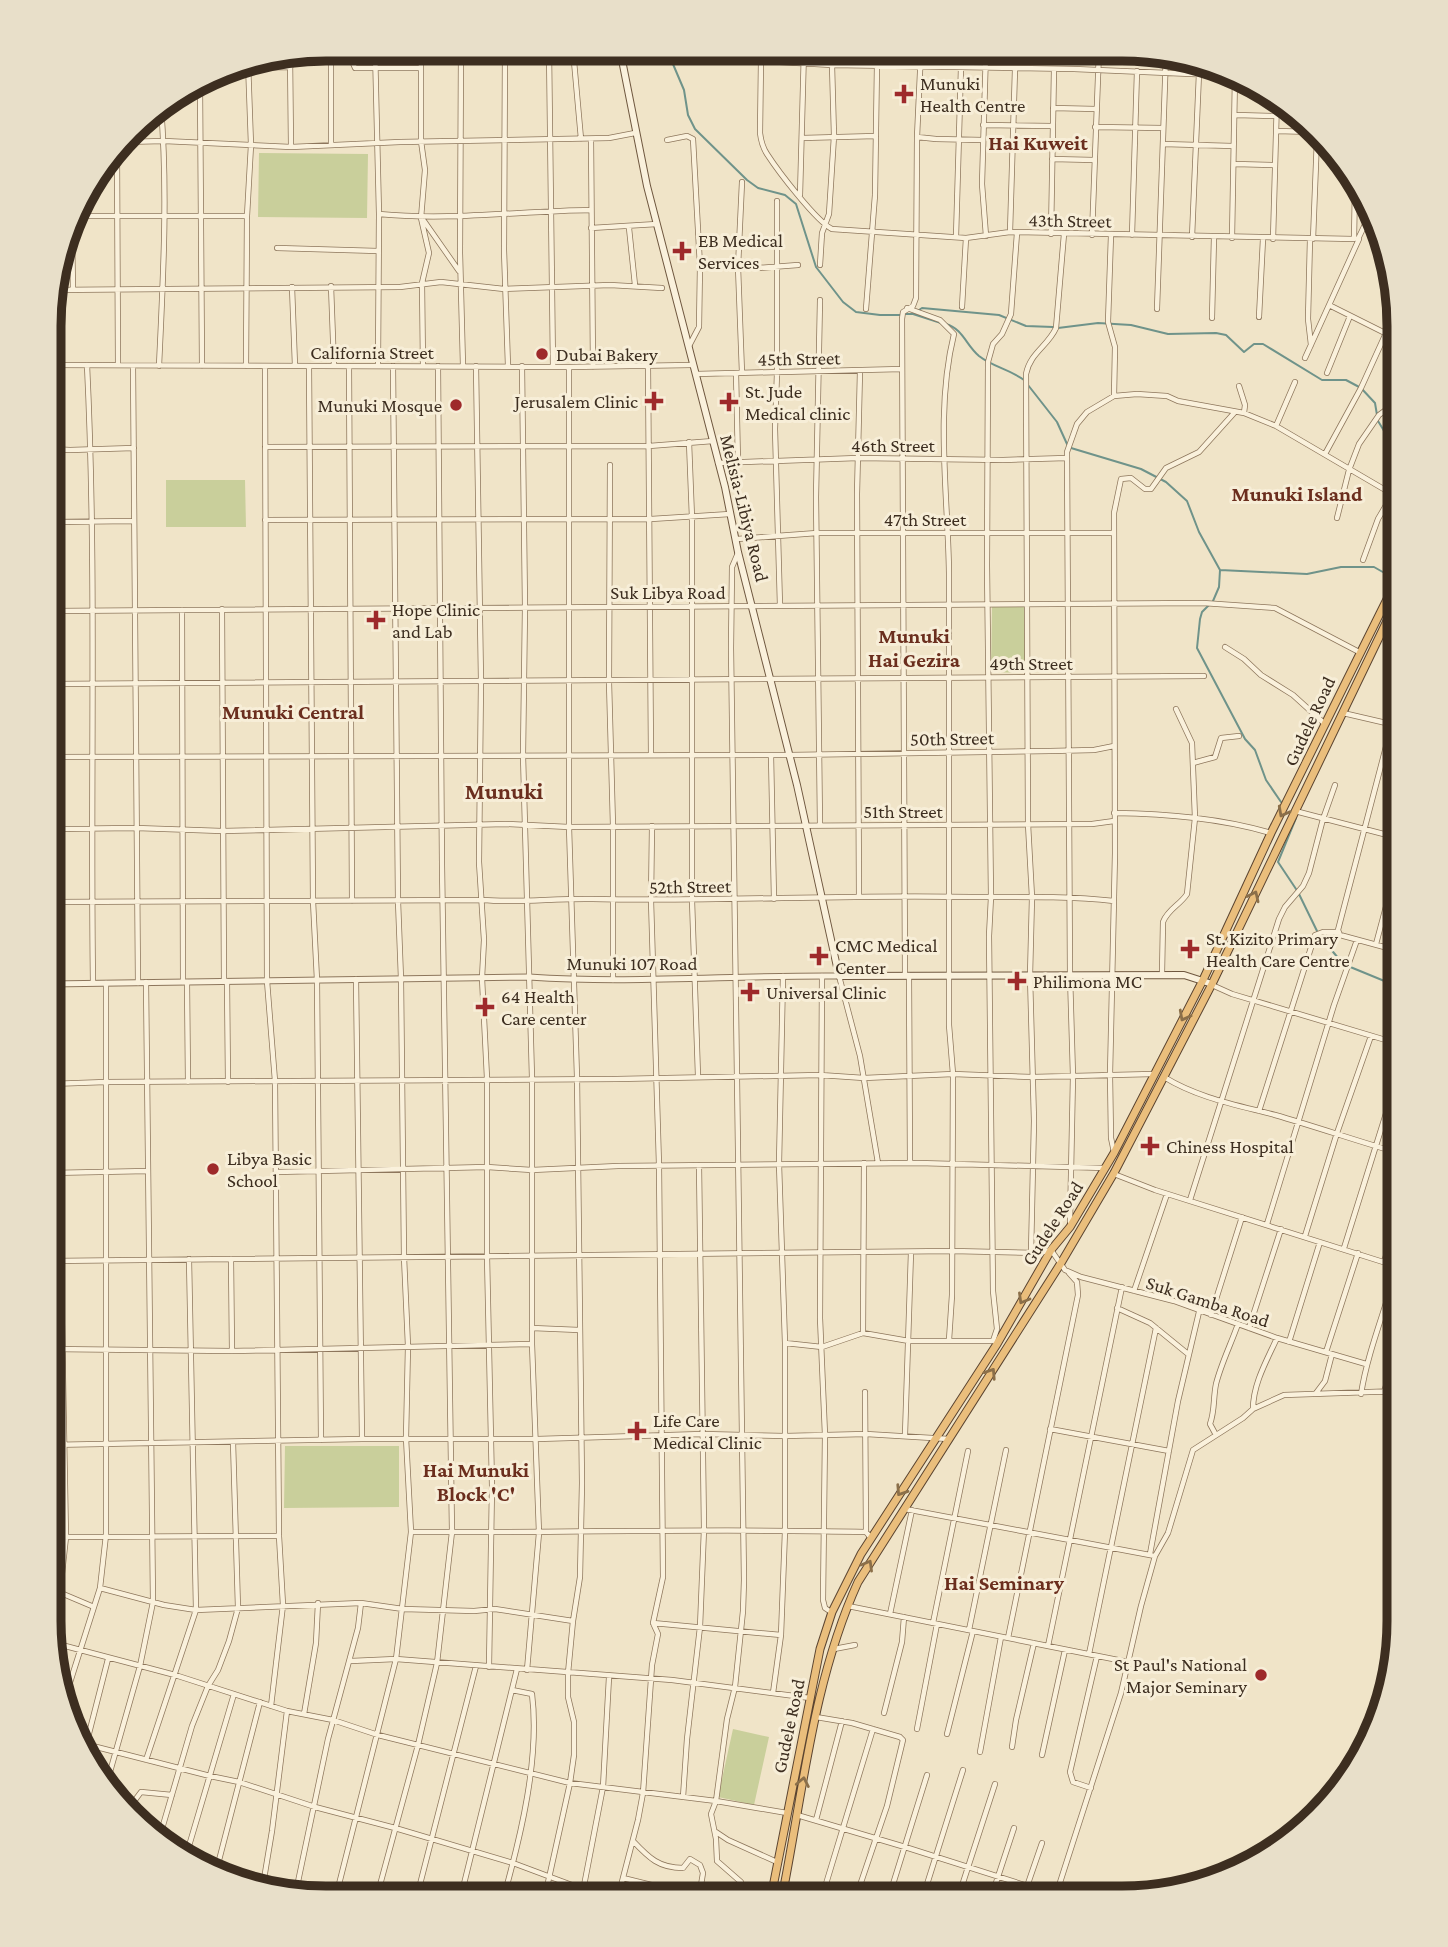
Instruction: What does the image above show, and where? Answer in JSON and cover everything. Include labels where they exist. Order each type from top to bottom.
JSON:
[{"type":"highway","name":"Gudele Road","points":[[773,1886],[820,1649],[832,1612],[869,1535],[938,1437],[1051,1250],[1070,1227],[1106,1168],[1203,980],[1271,833],[1387,598]]},
{"type":"highway","name":"Gudele Road","points":[[784,1886],[816,1717],[847,1606],[870,1560],[908,1509],[949,1438],[1063,1266],[1212,984],[1342,713],[1387,627]]},
{"type":"highway","points":[[813,1688],[823,1691]]},
{"type":"main road","name":"Melisia-Libiya Road","points":[[622,61],[635,132],[737,539],[839,976]]},
{"type":"main road","name":"Munuki 107 Road","points":[[839,976],[1162,974],[1184,975],[1212,984]]},
{"type":"street","points":[[331,61],[331,145]]},
{"type":"street","points":[[352,61],[355,68],[420,68]]},
{"type":"street","points":[[376,61],[379,214],[378,366]]},
{"type":"street","points":[[420,61],[421,141],[425,170],[421,218],[429,248],[422,284],[423,366]]},
{"type":"street","points":[[461,61],[463,366]]},
{"type":"street","points":[[505,61],[504,289],[508,366]]},
{"type":"street","points":[[549,61],[553,367]]},
{"type":"street","points":[[574,61],[581,139]]},
{"type":"street","points":[[761,61],[762,143],[768,156],[825,225]]},
{"type":"street","points":[[775,61],[919,68],[1199,73],[1192,237]]},
{"type":"street","points":[[910,1163],[904,896],[902,319],[905,310],[913,306],[916,298],[919,61]]},
{"type":"street","points":[[985,61],[983,210],[986,236]]},
{"type":"street","points":[[1092,235],[1098,61]]},
{"type":"street","points":[[800,196],[804,63]]},
{"type":"street","points":[[291,147],[290,67],[292,64]]},
{"type":"street","points":[[866,309],[870,233],[875,202],[877,64]]},
{"type":"street","points":[[820,265],[822,233],[829,214],[834,136],[832,65]]},
{"type":"street","points":[[1157,309],[1165,65]]},
{"type":"street","points":[[274,66],[290,67]]},
{"type":"street","points":[[956,237],[961,67]]},
{"type":"street","points":[[1010,232],[1015,69]]},
{"type":"street","points":[[1051,234],[1055,69]]},
{"type":"street","points":[[1132,235],[1137,71]]},
{"type":"street","points":[[246,366],[250,145],[248,73]]},
{"type":"street","points":[[1232,238],[1236,88]]},
{"type":"street","points":[[200,94],[202,366]]},
{"type":"street","points":[[1053,108],[1096,109]]},
{"type":"street","points":[[1273,239],[1276,111]]},
{"type":"street","points":[[1236,115],[1276,116]]},
{"type":"street","points":[[159,366],[164,141],[162,119]]},
{"type":"street","points":[[983,124],[1052,125]]},
{"type":"street","points":[[1096,127],[1163,128]]},
{"type":"street","points":[[1277,131],[1301,132]]},
{"type":"street","points":[[137,142],[291,147],[421,141],[591,139],[635,132]]},
{"type":"street","points":[[667,141],[687,135],[693,139],[700,266],[699,327],[689,347]]},
{"type":"street","points":[[802,138],[876,136]]},
{"type":"street","points":[[917,137],[983,140]]},
{"type":"street","points":[[591,139],[593,367]]},
{"type":"street","points":[[1163,144],[1233,146]]},
{"type":"street","points":[[1311,346],[1308,312],[1317,147]]},
{"type":"street","points":[[1052,159],[1094,160]]},
{"type":"street","points":[[117,164],[118,365]]},
{"type":"street","points":[[1235,164],[1274,164]]},
{"type":"street","points":[[738,462],[738,267],[742,182]]},
{"type":"street","points":[[777,201],[776,460],[780,606]]},
{"type":"street","points":[[1355,202],[1356,239]]},
{"type":"street","points":[[379,214],[421,218],[591,210]]},
{"type":"street","points":[[86,216],[247,216]]},
{"type":"street","points":[[421,218],[461,274]]},
{"type":"street","points":[[1305,358],[1365,222]]},
{"type":"street","points":[[591,228],[629,228],[657,224]]},
{"type":"street","name":"43th Street","points":[[825,225],[832,229],[870,233],[966,238],[1010,232],[1356,239]]},
{"type":"street","points":[[629,228],[635,285]]},
{"type":"street","points":[[785,1343],[822,1347],[863,1333],[909,1341],[995,1343],[997,1329],[993,1311],[992,1251],[986,460],[988,362],[993,344],[1002,334],[1010,314],[1017,233]]},
{"type":"street","points":[[1031,1253],[1034,1121],[1030,976],[1032,897],[1028,824],[1027,374],[1033,355],[1054,334],[1056,328],[1063,234]]},
{"type":"street","points":[[1111,235],[1108,323],[1115,347],[1114,396]]},
{"type":"street","points":[[1212,318],[1214,237]]},
{"type":"street","points":[[962,307],[966,238]]},
{"type":"street","points":[[1259,317],[1263,239]]},
{"type":"street","points":[[277,248],[378,251]]},
{"type":"street","points":[[72,250],[73,289]]},
{"type":"street","points":[[700,266],[798,265]]},
{"type":"street","points":[[64,289],[400,287],[422,284],[462,284],[504,289],[635,285],[662,288]]},
{"type":"street","points":[[331,286],[334,366]]},
{"type":"street","points":[[292,287],[295,366]]},
{"type":"street","points":[[820,300],[817,533],[820,825]]},
{"type":"street","points":[[1325,454],[1361,388],[1386,333],[1330,306]]},
{"type":"street","points":[[905,310],[940,320],[954,334],[947,368],[945,459],[949,678],[949,1025],[953,1074],[949,1340]]},
{"type":"street","points":[[1327,373],[1350,316]]},
{"type":"street","name":"California Street","points":[[61,365],[692,365]]},
{"type":"street","points":[[87,365],[93,610],[93,984]]},
{"type":"street","points":[[648,365],[651,755]]},
{"type":"street","points":[[133,366],[138,983]]},
{"type":"street","points":[[265,366],[267,981],[275,1081],[279,1536],[283,1605],[271,1706]]},
{"type":"street","points":[[309,366],[312,828],[317,980],[321,1440]]},
{"type":"street","points":[[349,366],[352,901]]},
{"type":"street","points":[[338,1886],[396,1659],[411,1532],[402,1168],[393,366]]},
{"type":"street","points":[[380,1886],[418,1745],[437,1662],[452,1532],[442,901],[439,366]]},
{"type":"street","points":[[476,366],[482,756],[479,862],[484,940],[482,978],[487,1078],[491,1440],[489,1667]]},
{"type":"street","points":[[522,366],[525,607],[523,755],[532,1079],[531,1256],[539,1533],[527,1670]]},
{"type":"street","points":[[548,1886],[570,1783],[574,1732],[568,1697],[568,1673],[573,1620],[580,1587],[582,1437],[577,1077],[569,827],[569,367]]},
{"type":"street","name":"45th Street","points":[[696,374],[902,369]]},
{"type":"street","points":[[859,896],[860,371]]},
{"type":"street","points":[[1276,426],[1295,382]]},
{"type":"street","points":[[1239,386],[1245,404],[1244,413]]},
{"type":"street","points":[[1070,1227],[1073,1076],[1069,898],[1067,458],[1068,446],[1077,424],[1087,412],[1114,396],[1167,396],[1178,401],[1244,413],[1276,426],[1387,491]]},
{"type":"street","points":[[1336,517],[1359,444],[1379,415],[1387,409]]},
{"type":"street","points":[[1114,1153],[1111,1138],[1110,1075],[1114,901],[1113,533],[1121,479],[1131,478],[1145,489],[1151,488],[1166,468],[1199,452],[1236,411]]},
{"type":"street","points":[[265,447],[649,446],[713,441]]},
{"type":"street","points":[[688,442],[692,518],[692,900],[698,1076]]},
{"type":"street","points":[[61,449],[134,448]]},
{"type":"street","name":"46th Street","points":[[718,463],[858,458],[1067,458]]},
{"type":"street","points":[[610,465],[609,682],[613,980]]},
{"type":"street","points":[[1363,560],[1387,503]]},
{"type":"street","points":[[265,520],[651,519],[730,514]]},
{"type":"street","points":[[61,522],[133,521]]},
{"type":"street","name":"47th Street","points":[[737,539],[817,533],[1113,533]]},
{"type":"street","points":[[738,552],[733,563],[731,606],[733,899],[744,1530],[741,1632],[735,1687],[727,1719],[716,1801],[711,1814],[717,1861],[741,1882],[740,1886]]},
{"type":"street","name":"Suk Libya Road","points":[[61,611],[1235,604],[1275,608],[1359,652]]},
{"type":"street","points":[[222,609],[222,903],[228,1082]]},
{"type":"street","points":[[182,610],[182,903],[188,1082]]},
{"type":"street","points":[[1225,647],[1293,695],[1325,724]]},
{"type":"street","name":"49th Street","points":[[61,684],[1204,676]]},
{"type":"street","points":[[1162,974],[1163,922],[1166,915],[1183,901],[1187,894],[1195,818],[1191,738],[1176,709]]},
{"type":"street","points":[[1342,713],[1387,723]]},
{"type":"street","points":[[1193,763],[1215,757],[1221,738],[1239,736]]},
{"type":"street","points":[[1338,932],[1387,743]]},
{"type":"street","name":"50th Street","points":[[61,757],[789,755],[1070,750],[1114,746]]},
{"type":"street","points":[[771,755],[774,899]]},
{"type":"street","points":[[1190,1200],[1279,919],[1309,873],[1322,819],[1335,785]]},
{"type":"street","points":[[1294,811],[1387,835]]},
{"type":"street","points":[[1114,813],[1236,823],[1271,833]]},
{"type":"street","name":"51th Street","points":[[61,829],[222,831],[506,824],[569,827],[773,827],[1069,824],[1114,821]]},
{"type":"street","points":[[621,1886],[643,1793],[652,1665],[658,1634],[653,1623],[663,1577],[652,826]]},
{"type":"street","name":"52th Street","points":[[61,902],[526,902],[859,896],[1032,897],[1114,901]]},
{"type":"street","points":[[1376,944],[1387,903]]},
{"type":"street","points":[[1259,1111],[1315,935],[1338,932],[1387,947]]},
{"type":"street","points":[[1267,1224],[1357,940]]},
{"type":"street","points":[[773,1693],[781,1635],[785,1531],[785,1343],[779,1164],[783,976]]},
{"type":"street","points":[[822,976],[820,1318],[825,1435],[823,1604],[832,1612]]},
{"type":"street","points":[[839,976],[864,1078],[877,1163]]},
{"type":"street","name":"Munuki 107 Road","points":[[61,984],[529,977],[573,980],[696,980],[839,976]]},
{"type":"street","points":[[356,979],[362,1439]]},
{"type":"street","points":[[110,1773],[140,1666],[153,1602],[146,982]]},
{"type":"street","points":[[69,1685],[100,1588],[106,1535],[106,983]]},
{"type":"street","points":[[1212,984],[1221,990],[1387,1041]]},
{"type":"street","points":[[1305,1236],[1371,1036]]},
{"type":"street","points":[[61,1085],[148,1081],[655,1078],[820,1074],[864,1078],[953,1074],[1032,1077],[1153,1074]]},
{"type":"street","points":[[1163,1077],[1220,1101],[1387,1150]]},
{"type":"street","points":[[1343,1248],[1387,1113]]},
{"type":"street","points":[[276,1172],[864,1163],[1106,1168]]},
{"type":"street","points":[[863,1333],[864,1163]]},
{"type":"street","points":[[683,1797],[692,1684],[700,1627],[705,1529],[699,1165]]},
{"type":"street","points":[[61,1172],[148,1171]]},
{"type":"street","points":[[1114,1173],[1167,1194],[1387,1263]]},
{"type":"street","points":[[1134,1291],[1167,1194]]},
{"type":"street","points":[[1211,1315],[1242,1217]]},
{"type":"street","points":[[1250,1328],[1281,1229]]},
{"type":"street","points":[[1289,1342],[1320,1242]]},
{"type":"street","points":[[61,1583],[66,1537],[62,1445],[61,1260],[863,1254],[952,1251],[1031,1253],[1051,1250],[1077,1282],[1079,1295],[1008,1638]]},
{"type":"street","points":[[905,1435],[911,1252]]},
{"type":"street","points":[[1315,1394],[1325,1381],[1329,1353],[1358,1253]]},
{"type":"street","points":[[1384,1262],[1387,1253]]},
{"type":"street","points":[[146,1759],[196,1609],[189,1259]]},
{"type":"street","points":[[230,1259],[232,1351]]},
{"type":"street","name":"Suk Gamba Road","points":[[1063,1266],[1081,1278],[1174,1301],[1289,1342],[1366,1364]]},
{"type":"street","points":[[1048,1646],[1122,1287]]},
{"type":"street","points":[[1361,1394],[1366,1364],[1387,1302]]},
{"type":"street","points":[[1116,1308],[1150,1323],[1188,1354]]},
{"type":"street","points":[[1060,1886],[1121,1693],[1152,1555],[1169,1451],[1199,1311]]},
{"type":"street","points":[[1216,1435],[1210,1423],[1216,1409],[1213,1401],[1238,1324]]},
{"type":"street","points":[[533,1328],[579,1330]]},
{"type":"street","points":[[1089,1654],[1156,1328]]},
{"type":"street","points":[[1253,1409],[1256,1387],[1277,1338]]},
{"type":"street","points":[[62,1349],[150,1352],[533,1344]]},
{"type":"street","points":[[1384,1392],[1387,1382]]},
{"type":"street","points":[[411,1532],[662,1532],[705,1529],[824,1531],[869,1535],[865,1392]]},
{"type":"street","points":[[1152,1555],[1168,1533],[1193,1450],[1253,1409],[1284,1395],[1387,1392]]},
{"type":"street","points":[[1050,1429],[1169,1451]]},
{"type":"street","points":[[62,1445],[407,1438],[491,1440],[703,1434],[866,1434],[949,1438]]},
{"type":"street","points":[[162,1829],[192,1726],[221,1662],[238,1608],[233,1441]]},
{"type":"street","points":[[917,1729],[968,1451]]},
{"type":"street","points":[[947,1734],[971,1631],[1006,1451]]},
{"type":"street","points":[[890,1614],[908,1509],[1152,1555]]},
{"type":"street","points":[[61,1537],[279,1536]]},
{"type":"street","points":[[100,1588],[153,1602],[196,1609],[361,1603],[403,1609],[489,1609],[573,1620]]},
{"type":"street","points":[[61,1592],[94,1607]]},
{"type":"street","points":[[304,1714],[316,1643],[318,1603]]},
{"type":"street","points":[[298,1884],[333,1720],[351,1661],[361,1603]]},
{"type":"street","points":[[847,1606],[1128,1662]]},
{"type":"street","points":[[884,1713],[902,1642],[904,1617]]},
{"type":"street","points":[[653,1623],[781,1635]]},
{"type":"street","points":[[980,1752],[1001,1637]]},
{"type":"street","points":[[1012,1746],[1034,1643]]},
{"type":"street","points":[[63,1645],[174,1675],[271,1706],[570,1783],[716,1801],[786,1813]]},
{"type":"street","points":[[833,1649],[855,1646]]},
{"type":"street","points":[[1042,1755],[1065,1650]]},
{"type":"street","points":[[1091,1788],[1073,1782],[1070,1772],[1097,1656]]},
{"type":"street","points":[[88,1736],[108,1659]]},
{"type":"street","points":[[351,1661],[396,1659],[437,1662],[735,1687],[810,1698]]},
{"type":"street","points":[[419,1886],[476,1666]]},
{"type":"street","points":[[463,1886],[517,1669]]},
{"type":"street","points":[[586,1886],[603,1787],[609,1677]]},
{"type":"street","points":[[507,1886],[534,1742],[532,1695],[512,1690]]},
{"type":"street","points":[[189,1847],[234,1695]]},
{"type":"street","points":[[218,1863],[260,1702]]},
{"type":"street","points":[[263,1878],[287,1710]]},
{"type":"street","points":[[816,1717],[873,1729],[901,1737],[904,1741],[887,1806],[860,1886]]},
{"type":"street","points":[[816,1820],[842,1721]]},
{"type":"street","points":[[825,1886],[873,1729]]},
{"type":"street","points":[[94,1747],[239,1782],[315,1807],[513,1863],[576,1886]]},
{"type":"street","points":[[927,1886],[963,1770]]},
{"type":"street","points":[[893,1886],[927,1775]]},
{"type":"street","points":[[962,1886],[995,1784]]},
{"type":"street","points":[[134,1803],[141,1792],[172,1795]]},
{"type":"street","points":[[797,1815],[1026,1886],[1042,1843]]},
{"type":"street","points":[[995,1886],[1014,1828]]},
{"type":"street","points":[[715,1832],[778,1863]]},
{"type":"street","points":[[633,1841],[650,1860],[663,1867],[683,1868],[690,1859],[695,1860],[703,1868],[701,1886]]},
{"type":"street","points":[[623,1878],[655,1886]]},
{"type":"green space","points":[[259,153],[368,154],[367,218],[258,217]]},
{"type":"green space","points":[[166,480],[245,480],[246,527],[166,527]]},
{"type":"green space","points":[[992,607],[1026,607],[1025,673],[991,672]]},
{"type":"green space","points":[[285,1446],[399,1446],[399,1507],[284,1508]]},
{"type":"green space","points":[[733,1729],[769,1737],[754,1805],[718,1797]]},
{"type":"waterway","points":[[672,61],[684,90],[688,115],[695,129],[747,180],[758,188],[785,195],[796,204],[816,267],[843,302],[856,312],[900,315]]},
{"type":"waterway","points":[[913,314],[922,308],[999,315],[1026,326],[1053,327]]},
{"type":"waterway","points":[[906,314],[941,323]]},
{"type":"waterway","points":[[1058,328],[1098,323],[1131,325],[1168,334],[1216,333],[1226,335],[1244,352],[1254,344],[1263,344],[1322,380],[1346,380],[1361,388],[1375,403],[1377,415]]},
{"type":"waterway","points":[[946,324],[960,333],[979,356],[1024,380]]},
{"type":"waterway","points":[[1028,385],[1057,422],[1067,444]]},
{"type":"waterway","points":[[1378,421],[1387,436]]},
{"type":"waterway","points":[[1071,448],[1141,469],[1166,482],[1187,501],[1199,532],[1220,570],[1219,587],[1213,601]]},
{"type":"waterway","points":[[1220,570],[1307,574],[1341,567],[1374,567],[1387,574]]},
{"type":"waterway","points":[[1209,605],[1202,612],[1200,619],[1197,648],[1245,739],[1255,750],[1266,780],[1281,802]]},
{"type":"waterway","points":[[1296,818],[1278,862],[1298,892],[1317,931]]},
{"type":"waterway","points":[[1320,936],[1343,964],[1387,982]]},
{"type":"place","name":"Munuki Health Centre","points":[[904,94]]},
{"type":"place","name":"EB Medical Services","points":[[682,251]]},
{"type":"place","name":"Dubai Bakery","points":[[542,354]]},
{"type":"place","name":"Jerusalem Clinic","points":[[654,401]]},
{"type":"place","name":"St. Jude Medical clinic","points":[[729,402]]},
{"type":"place","name":"Munuki Mosque","points":[[456,405]]},
{"type":"place","name":"Hope Clinic and Lab","points":[[376,620]]},
{"type":"place","name":"St. Kizito Primary Health Care Centre","points":[[1190,949]]},
{"type":"place","name":"CMC Medical Center","points":[[819,956]]},
{"type":"place","name":"Philimona MC","points":[[1017,981]]},
{"type":"place","name":"Universal Clinic","points":[[750,992]]},
{"type":"place","name":"64 Health Care center","points":[[485,1007]]},
{"type":"place","name":"Chiness Hospital","points":[[1150,1146]]},
{"type":"place","name":"Libya Basic School","points":[[213,1169]]},
{"type":"place","name":"Life Care Medical Clinic","points":[[637,1431]]},
{"type":"place","name":"St Paul's National Major Seminary","points":[[1261,1675]]},
{"type":"district","name":"Hai Kuweit","points":[[1038,143]]},
{"type":"district","name":"Munuki Island","points":[[1297,494]]},
{"type":"district","name":"Munuki Hai Gezira","points":[[914,648]]},
{"type":"district","name":"Munuki Central","points":[[293,712]]},
{"type":"district","name":"Munuki","points":[[504,791]]},
{"type":"district","name":"Hai Munuki Block 'C'","points":[[476,1482]]},
{"type":"district","name":"Hai Seminary","points":[[1004,1583]]}]
